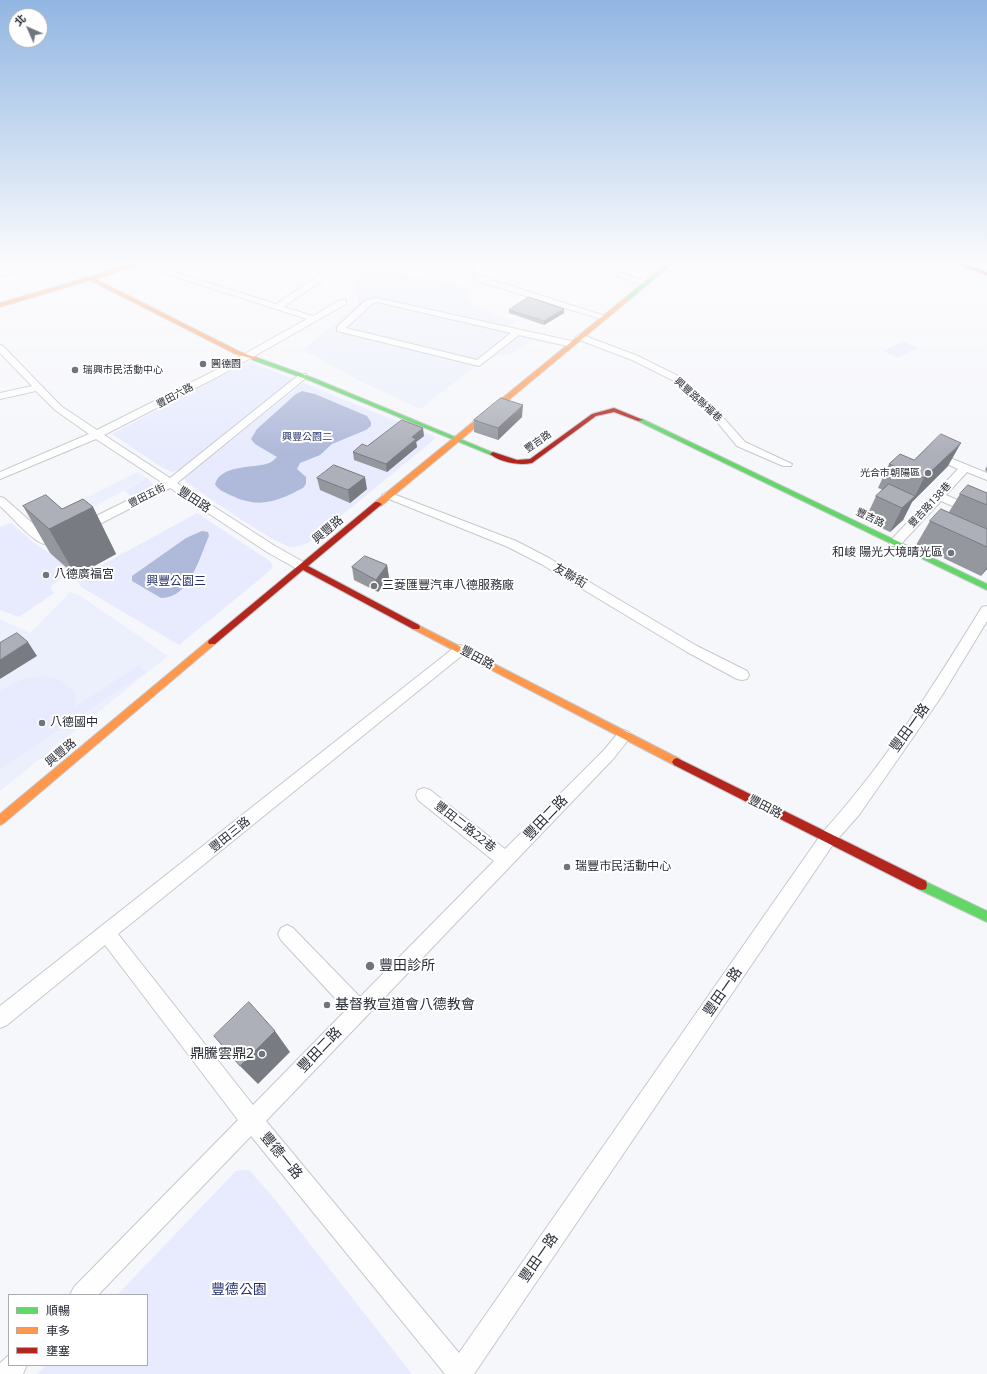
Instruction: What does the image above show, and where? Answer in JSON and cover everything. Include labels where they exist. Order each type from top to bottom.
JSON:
[{"type":"street","name":"豐吉路","points":[[184,325],[248,357],[303,376],[511,461],[524,463],[532,460],[594,415],[614,410],[627,414],[987,587]]},
{"type":"street","name":"豐田六路","points":[[0,476],[97,436],[248,357],[303,325]]},
{"type":"street","points":[[344,325],[340,329],[479,363],[517,332]]},
{"type":"street","points":[[487,325],[571,344]]},
{"type":"street","name":"興豐路","points":[[0,820],[455,439],[594,325]]},
{"type":"street","name":"興豐路聯福巷","points":[[580,337],[634,358],[679,380],[716,415],[741,444],[787,464]]},
{"type":"street","name":"豐田路","points":[[1,350],[58,408],[97,436],[271,550],[624,736],[987,917]]},
{"type":"street","name":"豐田五街","points":[[0,500],[44,540],[50,541],[70,533],[169,484],[303,376]]},
{"type":"street","points":[[0,396],[38,388]]},
{"type":"street","points":[[925,451],[987,477]]},
{"type":"street","name":"豐吉路138巷","points":[[895,543],[965,468]]},
{"type":"street","name":"友聯街","points":[[388,495],[512,544],[545,561],[692,649],[742,675]]},
{"type":"street","points":[[939,496],[987,517]]},
{"type":"street","name":"豐田一路","points":[[460,1374],[828,838],[853,810],[936,693],[987,610]]},
{"type":"street","name":"豐田三路","points":[[0,1018],[460,650]]},
{"type":"street","name":"豐田二路","points":[[83,1294],[609,754],[624,736]]},
{"type":"street","name":"豐田二路22巷","points":[[424,795],[506,860]]},
{"type":"street","name":"豐德一路","points":[[106,933],[251,1120],[460,1374]]},
{"type":"street","points":[[287,934],[359,1010]]},
{"type":"street","points":[[6,1374],[14,1366]]},
{"type":"shaded area","points":[[332,325],[509,325],[508,326],[563,338],[555,345],[532,341],[509,355],[497,356],[475,367],[420,409],[362,382],[303,350]]},
{"type":"shaded area","points":[[137,472],[147,478],[91,508],[81,500]]},
{"type":"shaded area","name":"八德國中","points":[[70,592],[79,595],[168,656],[0,791],[0,619],[30,633]]},
{"type":"green space","points":[[903,341],[918,348],[898,358],[883,351]]},
{"type":"green space","points":[[252,362],[293,379],[179,470],[172,472],[161,467],[112,434],[241,366]]},
{"type":"green space","name":"興豐公園二","points":[[303,383],[436,438],[308,543],[293,547],[272,539],[257,530],[187,483],[184,478]]},
{"type":"green space","points":[[147,478],[154,485],[133,498],[125,491]]},
{"type":"green space","name":"興豐公園三","points":[[197,513],[270,561],[273,567],[179,645],[81,587],[76,579]]},
{"type":"green space","points":[[11,523],[33,542],[73,569],[50,587],[54,593],[19,617],[0,610],[0,527]]},
{"type":"green space","points":[[139,665],[146,672],[0,769],[0,691],[10,685],[29,678],[49,677],[67,685],[75,693],[75,707]]},
{"type":"green space","name":"豐德公園","points":[[249,1170],[273,1197],[412,1374],[37,1374],[45,1366],[148,1366],[148,1294],[118,1294],[236,1171]]},
{"type":"water","points":[[302,391],[315,394],[367,416],[371,422],[371,426],[366,430],[332,444],[320,455],[300,463],[297,469],[306,477],[306,484],[303,488],[284,497],[267,502],[250,502],[230,495],[219,489],[215,484],[223,473],[237,468],[268,464],[277,457],[255,444],[251,439],[257,429],[296,394]]},
{"type":"water","points":[[202,531],[208,532],[209,536],[192,575],[179,591],[171,596],[161,598],[132,581],[132,576],[186,538]]},
{"type":"building","points":[[501,398],[523,405],[498,428],[474,420]]},
{"type":"building","points":[[402,420],[423,428],[412,437],[416,439],[386,464],[353,452],[362,444],[367,446]]},
{"type":"building","points":[[941,434],[961,443],[924,478],[889,464],[900,454],[914,460]]},
{"type":"building","points":[[334,465],[365,477],[348,490],[317,478]]},
{"type":"building","points":[[889,484],[915,496],[902,508],[876,496]]},
{"type":"building","points":[[968,485],[987,493],[987,505],[960,494]]},
{"type":"building","points":[[46,495],[62,509],[83,499],[93,507],[49,529],[23,506]]},
{"type":"building","points":[[941,509],[987,529],[987,547],[930,521]]},
{"type":"building","points":[[365,556],[387,565],[376,580],[352,567]]},
{"type":"building","points":[[17,633],[28,642],[0,660],[0,643]]},
{"type":"building","points":[[249,1002],[275,1031],[240,1066],[214,1036]]},
{"type":"traffic: fast","points":[[255,359],[311,379],[493,454]]},
{"type":"traffic: fast","points":[[640,420],[987,587]]},
{"type":"traffic: fast","points":[[922,885],[987,917]]},
{"type":"traffic: slow","points":[[183,325],[238,353],[255,359]]},
{"type":"traffic: slow","points":[[378,504],[595,325]]},
{"type":"traffic: slow","points":[[416,627],[677,762]]},
{"type":"traffic: slow","points":[[0,820],[212,642]]},
{"type":"traffic: jam","points":[[493,454],[517,462],[532,461],[594,415],[614,410],[640,420]]},
{"type":"traffic: jam","points":[[212,642],[378,504]]},
{"type":"traffic: jam","points":[[303,567],[416,627]]},
{"type":"traffic: jam","points":[[677,762],[922,885]]},
{"type":"place","name":"圓德園","points":[[203,364]]},
{"type":"place","name":"瑞興市民活動中心","points":[[75,370]]},
{"type":"place","name":"光合市朝陽區","points":[[928,473]]},
{"type":"place","name":"和峻 陽光大境晴光區","points":[[951,553]]},
{"type":"place","name":"八德廣福宮","points":[[46,575]]},
{"type":"place","name":"三菱匯豐汽車八德服務廠","points":[[374,586]]},
{"type":"place","name":"八德國中","points":[[42,723]]},
{"type":"place","name":"瑞豐市民活動中心","points":[[567,867]]},
{"type":"place","name":"豐田診所","points":[[370,966]]},
{"type":"place","name":"基督教宣道會八德教會","points":[[327,1005]]},
{"type":"place","name":"鼎騰雲鼎2","points":[[262,1054]]}]
